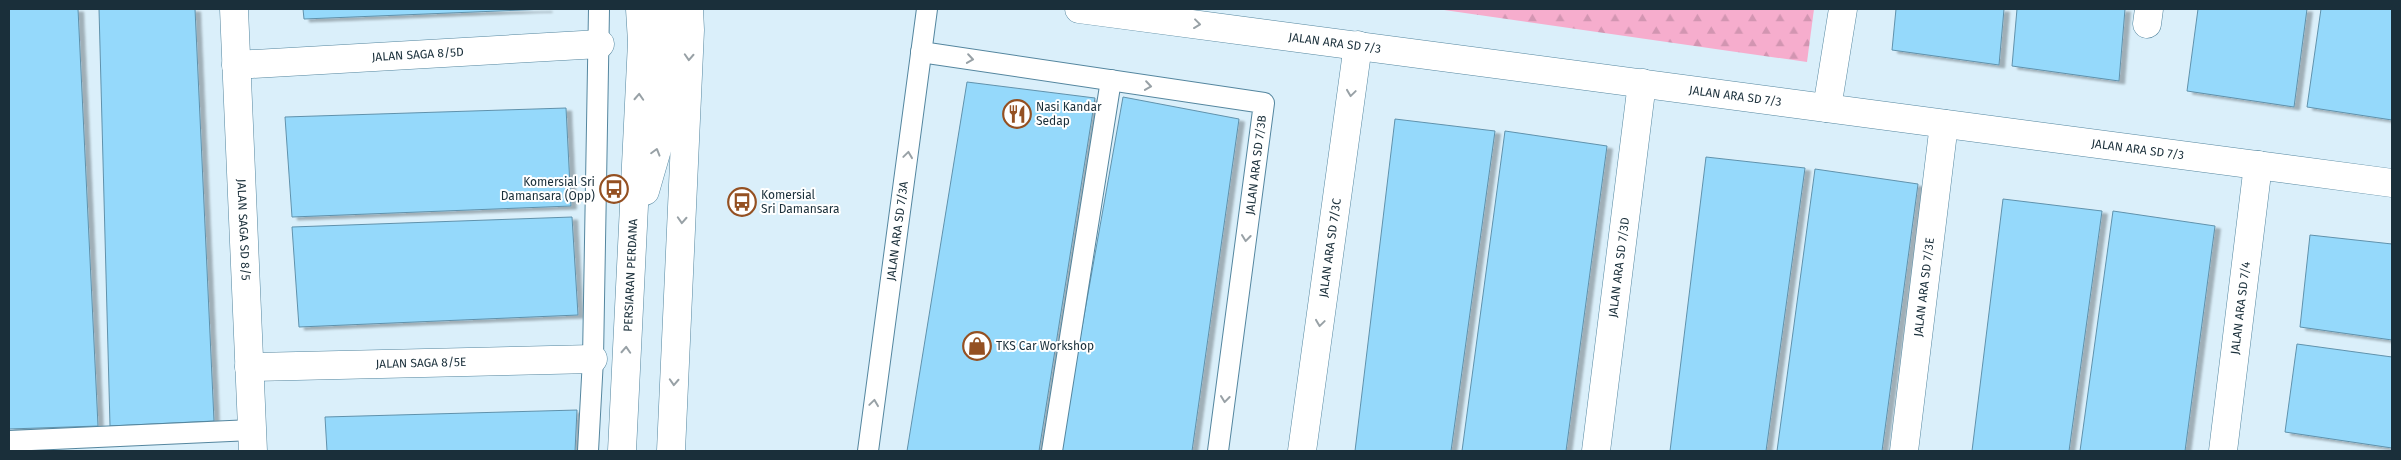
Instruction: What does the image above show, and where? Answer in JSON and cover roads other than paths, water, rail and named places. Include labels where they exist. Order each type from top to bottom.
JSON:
[{"type":"street","name":"JALAN SAGA SD 8/5","points":[[234,9],[253,441]]},
{"type":"street","name":"PERSIARAN PERDANA","points":[[622,451],[642,42],[640,9]]},
{"type":"street","points":[[632,233],[662,132],[666,9]]},
{"type":"street","points":[[671,451],[689,49],[689,9]]},
{"type":"street","name":"JALAN ARA SD 7/3","points":[[1079,9],[1150,14],[1358,45],[2392,183]]},
{"type":"street","points":[[1828,108],[1843,9]]},
{"type":"street","name":"JALAN SAGA 8/5D","points":[[236,65],[600,44]]},
{"type":"street","name":"JALAN ARA SD 7/3C","points":[[1302,451],[1358,45]]},
{"type":"street","name":"JALAN ARA SD 7/3D","points":[[1596,451],[1642,83]]},
{"type":"street","name":"JALAN ARA SD 7/3E","points":[[1904,451],[1944,124]]},
{"type":"street","name":"JALAN ARA SD 7/4","points":[[2223,451],[2258,165]]},
{"type":"street","name":"JALAN SAGA 8/5E","points":[[249,367],[593,359]]},
{"type":"lane","points":[[588,451],[593,359],[600,44],[599,9]]},
{"type":"lane","name":"JALAN ARA SD 7/3A","points":[[868,451],[927,9]]},
{"type":"lane","name":"JALAN ARA SD 7/3B","points":[[922,52],[1264,103],[1218,451]]},
{"type":"lane","points":[[1052,451],[1111,80]]},
{"type":"lane","points":[[9,442],[253,441]]},
{"type":"place","name":"Nasi Kandar Sedap","points":[[1017,114]]},
{"type":"place","name":"Komersial Sri Damansara (Opp)","points":[[614,189]]},
{"type":"place","name":"Komersial Sri Damansara","points":[[742,202]]},
{"type":"place","name":"TKS Car Workshop","points":[[977,346]]}]
